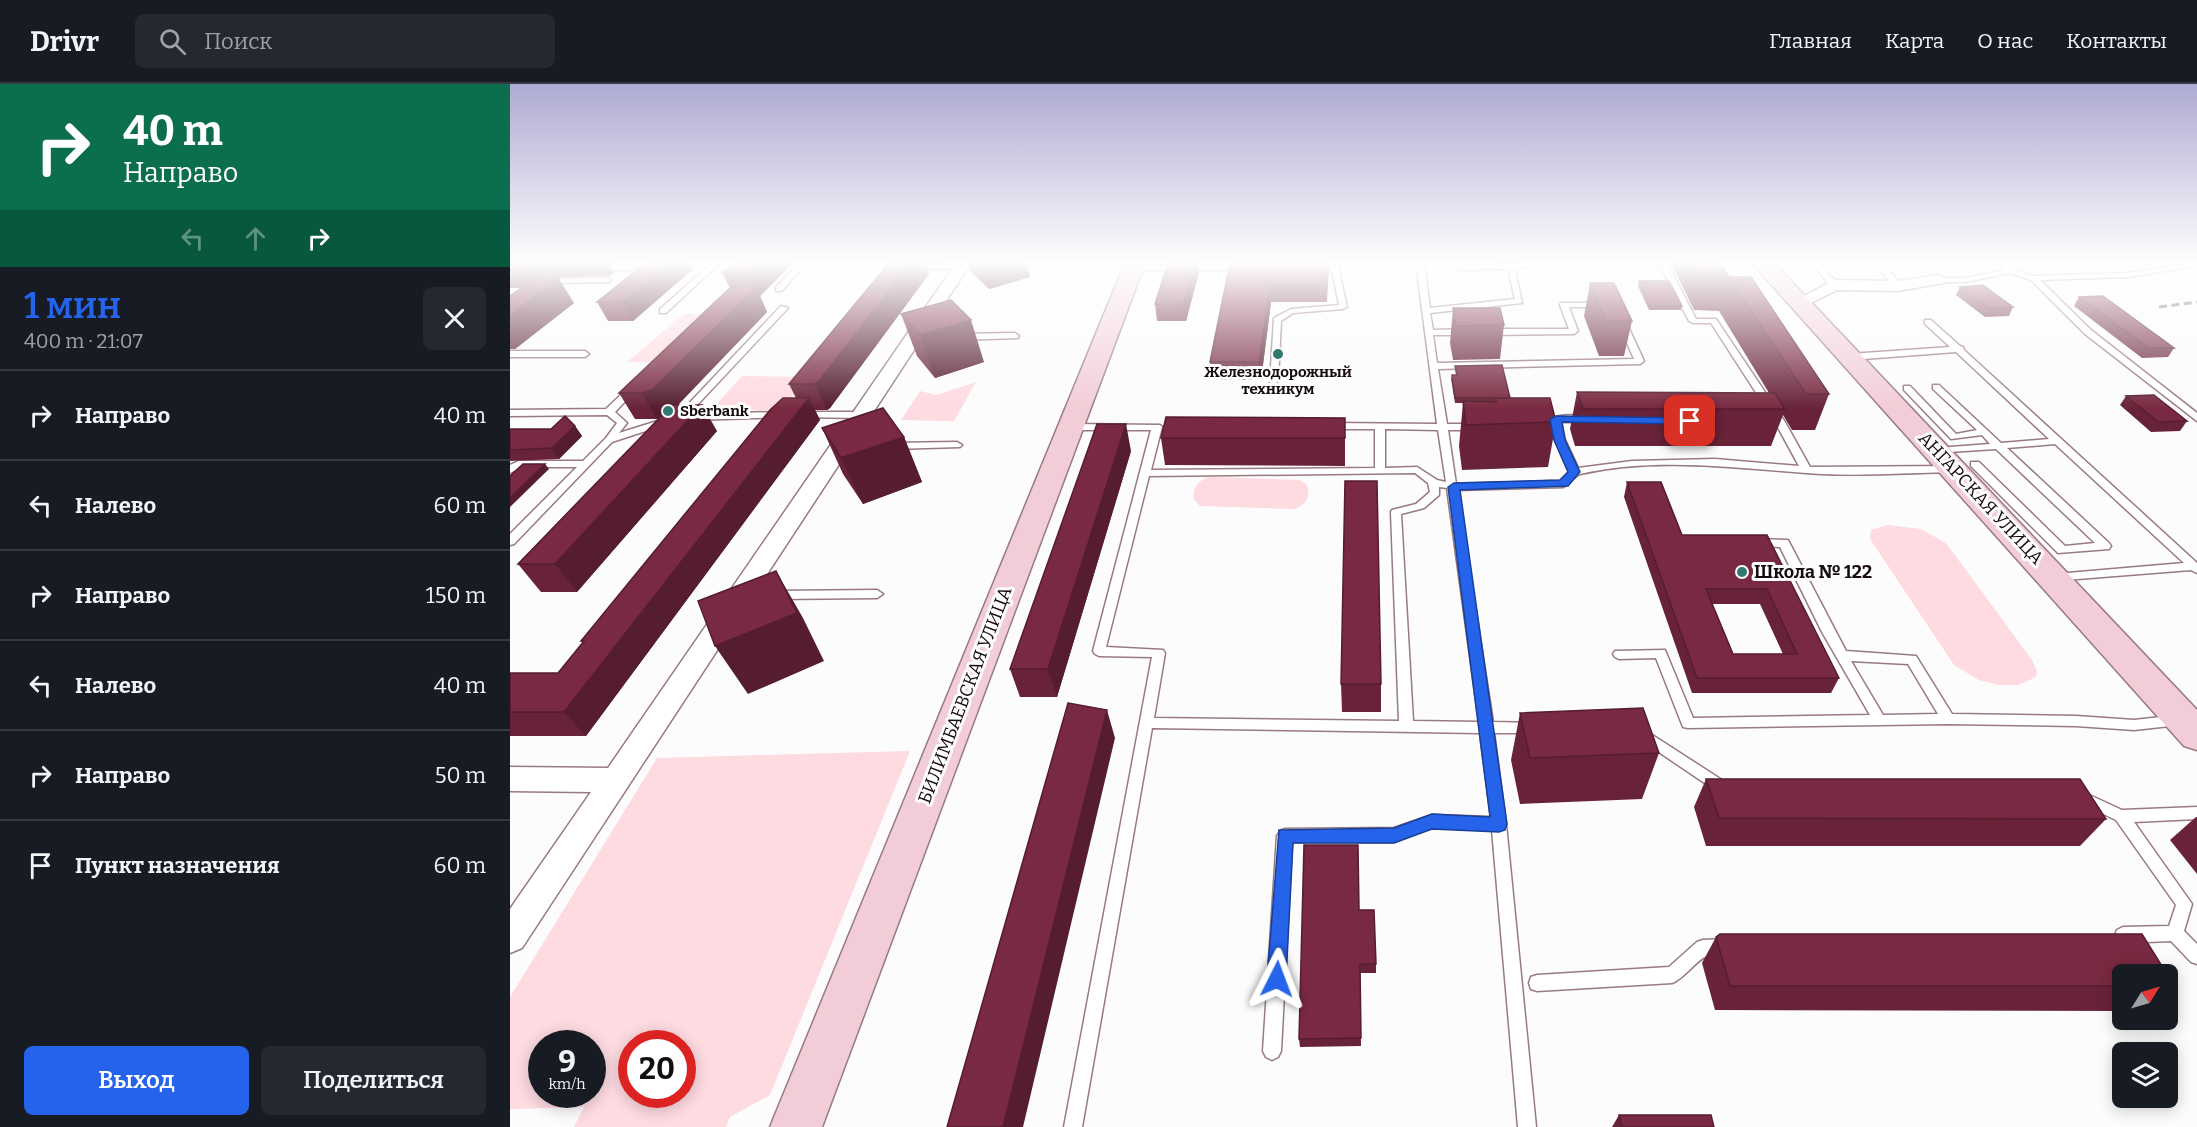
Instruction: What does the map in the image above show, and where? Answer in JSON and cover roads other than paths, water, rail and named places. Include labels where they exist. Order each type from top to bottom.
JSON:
[{"type":"main road","name":"БИЛИМБАЕВСКАЯ УЛИЦА","points":[[796,1127],[1116,312]]},
{"type":"main road","name":"АНГАРСКАЯ УЛИЦА","points":[[1807,312],[1955,461],[2054,578],[2190,727]]},
{"type":"street","points":[[510,937],[741,595],[848,446],[862,415],[926,329],[936,312]]},
{"type":"street","points":[[510,779],[615,780]]},
{"type":"lane","points":[[681,417],[781,312]]},
{"type":"lane","points":[[1273,381],[1277,320],[1294,312]]},
{"type":"lane","points":[[1426,312],[1442,427],[1454,487],[1499,824],[1527,1127]]},
{"type":"lane","points":[[1429,333],[1574,331],[1567,312]]},
{"type":"lane","points":[[1688,312],[1693,321],[1713,321],[1780,422],[1806,469]]},
{"type":"lane","points":[[2068,312],[2088,332],[2197,418]]},
{"type":"lane","points":[[1433,366],[1640,361],[1618,314]]},
{"type":"lane","points":[[1928,322],[2196,568]]},
{"type":"lane","points":[[949,337],[1015,336]]},
{"type":"lane","points":[[1850,357],[1960,349]]},
{"type":"lane","points":[[510,354],[585,354]]},
{"type":"lane","points":[[609,412],[643,378]]},
{"type":"lane","points":[[1936,387],[2105,546],[2062,550],[1955,461]]},
{"type":"lane","points":[[1907,388],[1954,436],[1985,432]]},
{"type":"lane","points":[[777,425],[792,406]]},
{"type":"lane","points":[[510,413],[609,412],[622,423],[609,440],[510,541]]},
{"type":"lane","points":[[609,440],[681,417],[862,415]]},
{"type":"lane","points":[[1574,472],[1560,440],[1556,419],[1603,420]]},
{"type":"lane","points":[[1768,422],[1780,422]]},
{"type":"lane","points":[[1323,426],[1487,427]]},
{"type":"lane","points":[[1380,426],[1380,471]]},
{"type":"lane","points":[[1070,427],[1163,427],[1146,473],[1099,651],[1159,653],[1073,1127]]},
{"type":"lane","points":[[1146,473],[1417,470],[1433,482],[1454,487],[1563,484],[1574,472],[1632,464],[1703,462],[1806,469],[1955,461],[1999,446],[2056,441]]},
{"type":"lane","points":[[877,446],[957,445]]},
{"type":"lane","points":[[510,470],[519,464],[585,464]]},
{"type":"lane","points":[[1406,726],[1396,512],[1427,503],[1435,493],[1433,482]]},
{"type":"lane","points":[[1740,543],[1784,543],[1828,632],[1880,721]]},
{"type":"lane","points":[[2054,578],[2196,568]]},
{"type":"lane","points":[[741,595],[846,590],[877,594]]},
{"type":"lane","points":[[1619,654],[1661,653],[1688,723],[1948,719],[2076,721],[2190,727]]},
{"type":"lane","points":[[1843,656],[1912,659],[1948,719]]},
{"type":"lane","points":[[1146,723],[1485,729],[1550,727]]},
{"type":"lane","points":[[1631,726],[1717,786],[1741,786]]},
{"type":"lane","points":[[2067,791],[2121,816],[2197,813]]},
{"type":"lane","points":[[2121,816],[2184,904],[2175,933]]},
{"type":"lane","points":[[1272,1051],[1285,836],[1394,835],[1432,821],[1499,824]]},
{"type":"lane","points":[[2104,935],[2175,933],[2197,956]]},
{"type":"lane","points":[[1537,983],[1672,975],[1703,948],[1738,947]]},
{"type":"place","name":"Железнодорожный техникум","points":[[1278,354]]},
{"type":"place","name":"Sberbank","points":[[668,411]]},
{"type":"place","name":"Школа № 122","points":[[1742,572]]}]
